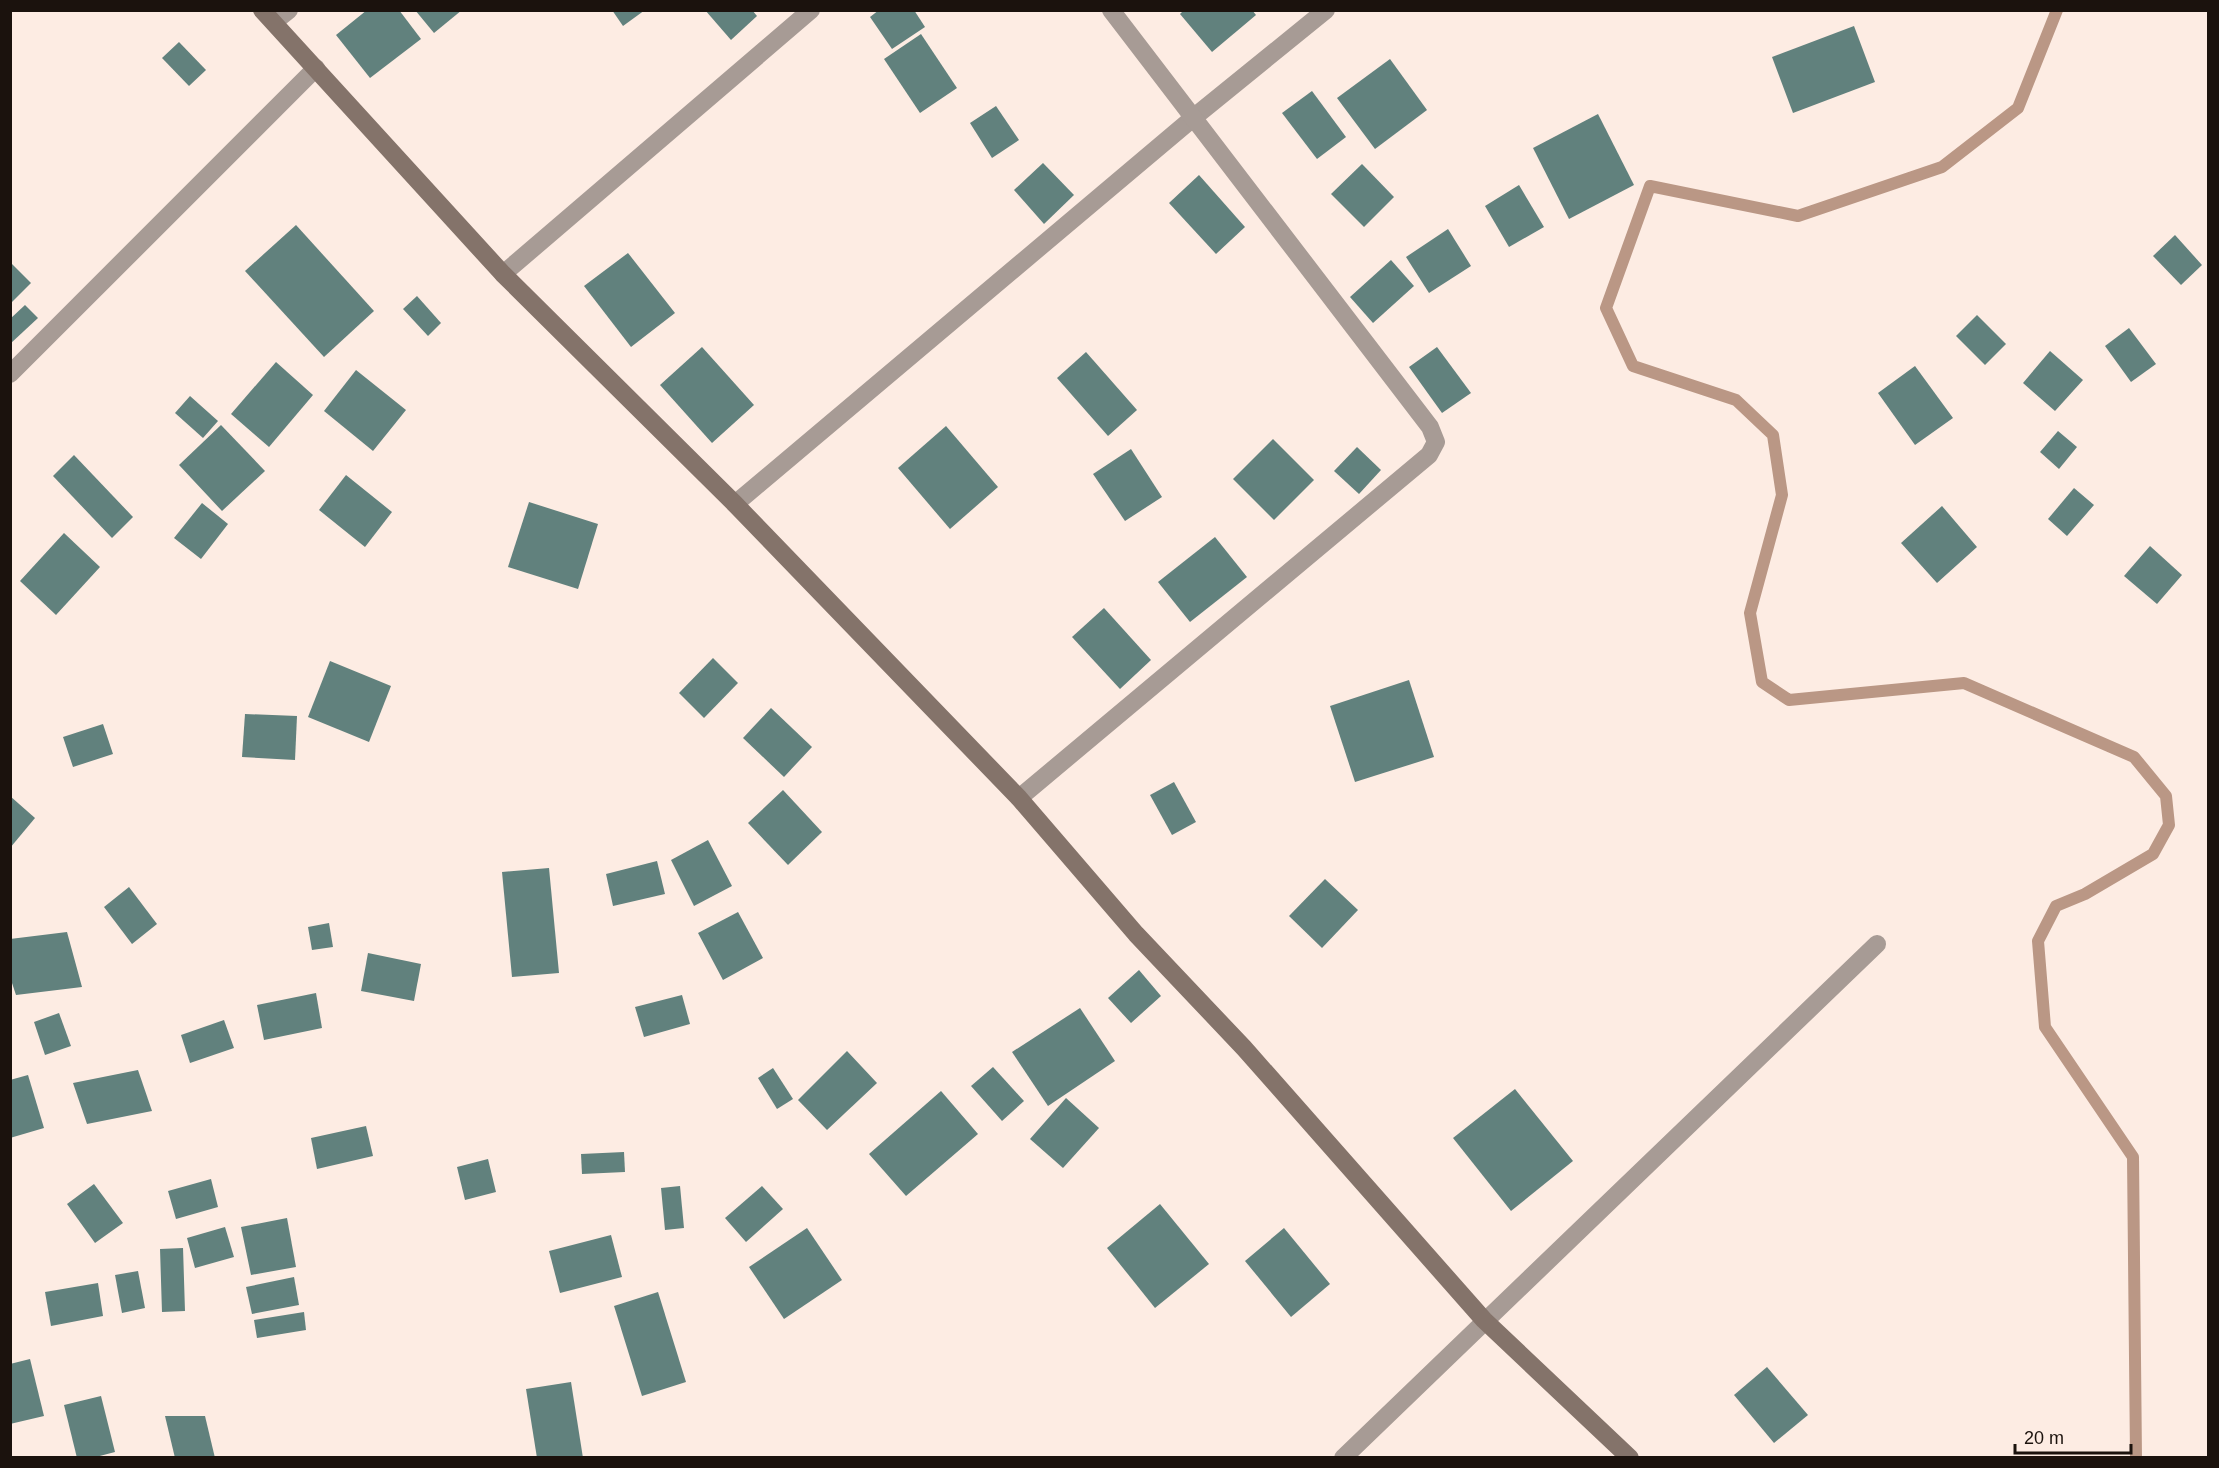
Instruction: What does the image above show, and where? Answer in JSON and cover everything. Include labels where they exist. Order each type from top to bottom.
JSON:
[{"type":"street","points":[[289,10],[268,16],[503,274],[735,504],[1019,798],[1136,934],[1244,1048],[1484,1320],[1630,1458]]},
{"type":"street","points":[[503,274],[812,10]]},
{"type":"street","points":[[1019,798],[1354,521],[1429,455],[1436,442],[1430,427],[1111,10]]},
{"type":"street","points":[[735,504],[1193,118],[1326,10]]},
{"type":"street","points":[[10,374],[316,68]]},
{"type":"street","points":[[1342,1458],[1877,944]]},
{"type":"building","points":[[367,10],[399,10],[421,39],[370,78],[336,35]]},
{"type":"building","points":[[415,10],[462,10],[434,33]]},
{"type":"building","points":[[612,10],[645,10],[623,26]]},
{"type":"building","points":[[705,10],[752,10],[757,16],[731,40]]},
{"type":"building","points":[[879,10],[914,10],[925,27],[892,49],[870,17]]},
{"type":"building","points":[[1184,10],[1252,10],[1256,15],[1212,52],[1180,14]]},
{"type":"building","points":[[1854,26],[1875,82],[1793,113],[1772,57]]},
{"type":"building","points":[[921,34],[957,88],[920,113],[884,59]]},
{"type":"building","points":[[179,42],[206,70],[189,86],[162,58]]},
{"type":"building","points":[[1390,59],[1427,110],[1375,149],[1337,98]]},
{"type":"building","points":[[1312,91],[1346,137],[1317,159],[1282,113]]},
{"type":"building","points":[[996,106],[1019,140],[992,158],[970,123]]},
{"type":"building","points":[[1598,114],[1634,185],[1569,219],[1533,148]]},
{"type":"building","points":[[1043,163],[1074,195],[1044,224],[1014,190]]},
{"type":"building","points":[[1362,164],[1394,197],[1364,227],[1331,194]]},
{"type":"building","points":[[1199,175],[1245,227],[1216,254],[1169,203]]},
{"type":"building","points":[[1519,185],[1544,227],[1509,247],[1485,206]]},
{"type":"building","points":[[296,225],[374,311],[324,357],[245,271]]},
{"type":"building","points":[[1448,229],[1471,266],[1429,293],[1406,257]]},
{"type":"building","points":[[2175,235],[2202,265],[2181,285],[2153,256]]},
{"type":"building","points":[[628,253],[675,313],[631,347],[584,286]]},
{"type":"building","points":[[1391,260],[1414,286],[1373,323],[1350,297]]},
{"type":"building","points":[[10,262],[31,283],[10,304]]},
{"type":"building","points":[[417,296],[441,323],[428,336],[403,309]]},
{"type":"building","points":[[25,305],[38,318],[10,344],[10,319]]},
{"type":"building","points":[[1977,315],[2006,344],[1985,365],[1956,336]]},
{"type":"building","points":[[2129,328],[2156,364],[2131,382],[2105,346]]},
{"type":"building","points":[[702,347],[754,405],[712,443],[660,385]]},
{"type":"building","points":[[1437,347],[1471,393],[1442,413],[1409,367]]},
{"type":"building","points":[[2050,351],[2083,380],[2055,411],[2023,383]]},
{"type":"building","points":[[1086,352],[1137,410],[1108,436],[1057,378]]},
{"type":"building","points":[[276,362],[313,395],[269,447],[231,414]]},
{"type":"building","points":[[1915,366],[1953,418],[1915,445],[1878,393]]},
{"type":"building","points":[[356,370],[406,410],[373,451],[324,411]]},
{"type":"building","points":[[190,396],[218,421],[203,438],[175,413]]},
{"type":"building","points":[[221,425],[265,471],[222,511],[179,465]]},
{"type":"building","points":[[946,426],[998,487],[950,529],[898,468]]},
{"type":"building","points":[[2058,431],[2077,447],[2059,469],[2040,452]]},
{"type":"building","points":[[1273,439],[1314,480],[1274,520],[1233,479]]},
{"type":"building","points":[[1357,447],[1381,470],[1359,494],[1334,471]]},
{"type":"building","points":[[1131,449],[1162,497],[1125,521],[1093,474]]},
{"type":"building","points":[[74,455],[133,517],[112,538],[53,476]]},
{"type":"building","points":[[346,475],[392,512],[365,547],[319,510]]},
{"type":"building","points":[[2074,488],[2094,505],[2067,536],[2048,519]]},
{"type":"building","points":[[529,502],[598,524],[578,589],[508,567]]},
{"type":"building","points":[[202,503],[228,524],[201,559],[174,538]]},
{"type":"building","points":[[1942,506],[1977,547],[1937,583],[1901,543]]},
{"type":"building","points":[[64,533],[100,567],[56,615],[20,581]]},
{"type":"building","points":[[1215,537],[1247,577],[1190,622],[1158,582]]},
{"type":"building","points":[[2150,546],[2182,575],[2157,604],[2124,576]]},
{"type":"building","points":[[1104,608],[1151,660],[1120,689],[1072,637]]},
{"type":"building","points":[[713,658],[738,683],[704,718],[679,693]]},
{"type":"building","points":[[330,661],[391,686],[369,742],[308,717]]},
{"type":"building","points":[[1409,680],[1434,757],[1355,782],[1330,706]]},
{"type":"building","points":[[771,708],[812,747],[784,777],[743,738]]},
{"type":"building","points":[[245,714],[297,716],[295,760],[242,757]]},
{"type":"building","points":[[103,724],[113,754],[73,767],[63,737]]},
{"type":"building","points":[[1174,782],[1196,822],[1172,835],[1150,795]]},
{"type":"building","points":[[783,790],[822,832],[788,865],[748,823]]},
{"type":"building","points":[[10,796],[35,818],[10,848]]},
{"type":"building","points":[[708,840],[732,886],[694,906],[671,860]]},
{"type":"building","points":[[657,861],[665,894],[613,906],[606,874]]},
{"type":"building","points":[[549,868],[559,973],[512,977],[502,872]]},
{"type":"building","points":[[1325,879],[1358,910],[1322,948],[1289,916]]},
{"type":"building","points":[[129,887],[157,924],[132,944],[104,907]]},
{"type":"building","points":[[738,912],[763,958],[723,980],[698,933]]},
{"type":"building","points":[[329,923],[333,947],[312,950],[308,927]]},
{"type":"building","points":[[67,932],[82,987],[16,995],[10,977],[10,939]]},
{"type":"building","points":[[368,953],[421,964],[414,1001],[361,991]]},
{"type":"building","points":[[1139,970],[1161,996],[1131,1023],[1108,998]]},
{"type":"building","points":[[316,993],[322,1028],[264,1040],[257,1005]]},
{"type":"building","points":[[682,995],[690,1024],[644,1037],[635,1007]]},
{"type":"building","points":[[1080,1008],[1115,1061],[1048,1106],[1012,1052]]},
{"type":"building","points":[[59,1013],[71,1046],[45,1055],[34,1022]]},
{"type":"building","points":[[224,1020],[234,1048],[190,1063],[181,1035]]},
{"type":"building","points":[[847,1051],[877,1083],[827,1130],[798,1100]]},
{"type":"building","points":[[993,1067],[1024,1101],[1002,1121],[971,1086]]},
{"type":"building","points":[[773,1068],[793,1099],[777,1109],[758,1078]]},
{"type":"building","points":[[138,1070],[152,1111],[87,1124],[73,1083]]},
{"type":"building","points":[[28,1075],[44,1128],[10,1138],[10,1080]]},
{"type":"building","points":[[1515,1089],[1573,1161],[1511,1211],[1453,1138]]},
{"type":"building","points":[[941,1091],[978,1134],[906,1196],[869,1154]]},
{"type":"building","points":[[1066,1098],[1099,1128],[1063,1168],[1030,1139]]},
{"type":"building","points":[[366,1126],[373,1156],[317,1169],[311,1138]]},
{"type":"building","points":[[624,1152],[625,1172],[582,1174],[581,1154]]},
{"type":"building","points":[[488,1159],[496,1192],[465,1200],[457,1167]]},
{"type":"building","points":[[211,1179],[218,1207],[176,1219],[168,1191]]},
{"type":"building","points":[[94,1184],[123,1223],[95,1243],[67,1204]]},
{"type":"building","points":[[680,1186],[684,1228],[665,1230],[661,1188]]},
{"type":"building","points":[[762,1186],[783,1209],[746,1242],[725,1218]]},
{"type":"building","points":[[1160,1204],[1209,1264],[1155,1308],[1107,1248]]},
{"type":"building","points":[[287,1218],[296,1267],[251,1275],[241,1227]]},
{"type":"building","points":[[225,1227],[234,1257],[195,1268],[187,1238]]},
{"type":"building","points":[[807,1228],[842,1280],[784,1319],[749,1267]]},
{"type":"building","points":[[1284,1228],[1330,1284],[1291,1317],[1245,1261]]},
{"type":"building","points":[[611,1235],[622,1277],[560,1293],[549,1251]]},
{"type":"building","points":[[183,1248],[185,1311],[162,1312],[160,1249]]},
{"type":"building","points":[[138,1271],[145,1308],[122,1313],[115,1275]]},
{"type":"building","points":[[294,1277],[299,1305],[252,1314],[246,1287]]},
{"type":"building","points":[[98,1283],[103,1316],[51,1326],[45,1292]]},
{"type":"building","points":[[658,1292],[686,1382],[642,1396],[614,1306]]},
{"type":"building","points":[[304,1312],[306,1330],[257,1338],[254,1320]]},
{"type":"building","points":[[30,1359],[44,1416],[10,1424],[10,1364]]},
{"type":"building","points":[[1767,1367],[1808,1415],[1774,1443],[1734,1395]]},
{"type":"building","points":[[571,1382],[583,1458],[537,1458],[526,1389]]},
{"type":"building","points":[[101,1396],[115,1452],[92,1458],[77,1458],[64,1405]]},
{"type":"building","points":[[165,1416],[205,1416],[215,1458],[175,1458]]},
{"type":"waterway","points":[[2057,10],[2018,108],[1942,167],[1798,216],[1650,186],[1606,308],[1633,366],[1736,400],[1773,435],[1782,495],[1750,613],[1762,682],[1789,700],[1964,683],[2134,757],[2166,796],[2169,825],[2153,854],[2085,894],[2056,906],[2038,941],[2045,1027],[2133,1157],[2136,1458]]}]
